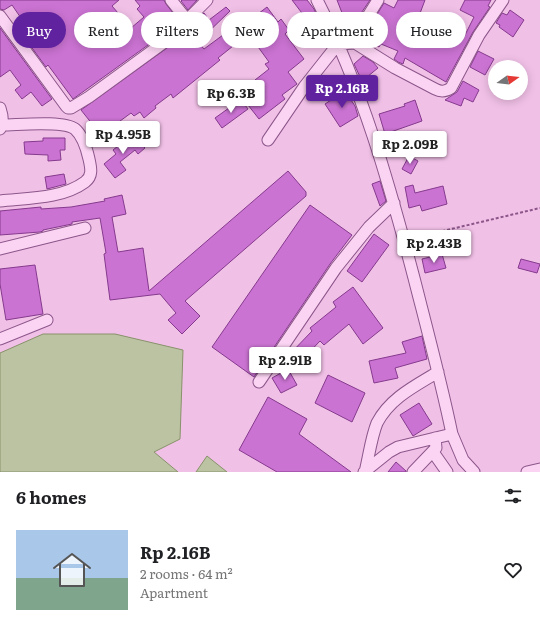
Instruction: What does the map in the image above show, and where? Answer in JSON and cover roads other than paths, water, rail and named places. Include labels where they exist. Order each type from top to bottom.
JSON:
[{"type":"street","points":[[171,0],[181,12]]},
{"type":"street","points":[[195,12],[207,0]]},
{"type":"street","points":[[318,0],[325,12]]},
{"type":"street","points":[[371,12],[378,0]]},
{"type":"street","points":[[363,48],[395,68],[435,89],[445,92],[451,88],[479,35],[503,0]]},
{"type":"street","points":[[0,16],[68,108],[78,105],[156,48]]},
{"type":"street","points":[[268,140],[304,87],[339,48]]},
{"type":"street","points":[[345,48],[394,203],[438,372],[452,434],[463,460],[474,472]]},
{"type":"street","points":[[0,108],[2,114],[1,127],[46,124],[69,126],[78,134],[83,142],[88,156],[91,172],[86,181],[62,193],[0,201]]},
{"type":"street","points":[[258,382],[336,268],[369,227],[394,203]]},
{"type":"street","points":[[0,249],[84,228]]},
{"type":"street","points":[[0,339],[47,320]]},
{"type":"street","points":[[365,472],[377,424],[385,411],[399,395],[438,372]]},
{"type":"street","points":[[365,472],[398,447],[452,434]]},
{"type":"street","points":[[413,472],[436,448],[435,438]]},
{"type":"street","points":[[433,452],[447,472]]},
{"type":"street","points":[[527,472],[540,469]]}]
